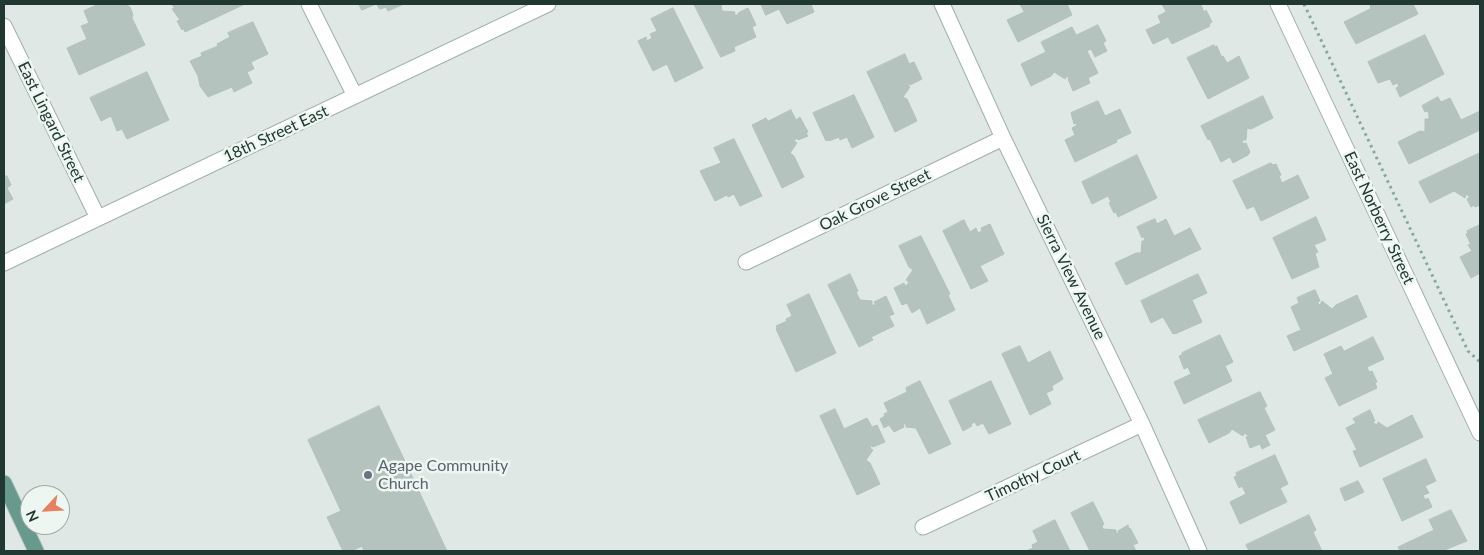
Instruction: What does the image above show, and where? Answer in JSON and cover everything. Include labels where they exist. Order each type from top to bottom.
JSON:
[{"type":"main road","points":[[4,483],[36,551]]},
{"type":"street","points":[[309,4],[355,96]]},
{"type":"street","name":"18th Street East","points":[[4,263],[548,4]]},
{"type":"street","name":"Sierra View Avenue","points":[[942,4],[1003,138],[1142,424],[1199,551]]},
{"type":"street","name":"East Norberry Street","points":[[1278,4],[1474,403],[1480,433]]},
{"type":"street","name":"East Lingard Street","points":[[4,26],[98,218]]},
{"type":"street","name":"Oak Grove Street","points":[[746,262],[1003,138]]},
{"type":"street","name":"Timothy Court","points":[[923,527],[1142,424]]},
{"type":"path","points":[[1304,4],[1468,351],[1480,362]]},
{"type":"building","points":[[99,4],[125,4],[130,7],[133,15],[132,18],[145,45],[79,75],[67,48],[87,39],[81,26],[89,23],[84,11]]},
{"type":"building","points":[[172,4],[245,4],[185,32],[177,21],[180,20],[172,9],[174,8]]},
{"type":"building","points":[[359,4],[376,4],[362,10]]},
{"type":"building","points":[[377,4],[404,4],[388,11],[386,7],[380,9]]},
{"type":"building","points":[[694,4],[721,4],[722,11],[735,12],[734,15],[739,15],[738,13],[748,8],[756,25],[752,27],[756,37],[734,47],[735,51],[721,57]]},
{"type":"building","points":[[761,4],[811,4],[814,12],[787,24],[779,9],[766,15]]},
{"type":"building","points":[[1020,4],[1067,4],[1072,15],[1018,42],[1007,20],[1024,12]]},
{"type":"building","points":[[1162,4],[1203,4],[1201,5],[1204,12],[1206,10],[1212,22],[1209,24],[1210,26],[1172,44],[1168,37],[1153,44],[1146,30],[1161,23],[1158,16],[1166,12]]},
{"type":"building","points":[[1371,4],[1413,4],[1418,14],[1356,44],[1344,22],[1370,9]]},
{"type":"building","points":[[673,8],[703,68],[675,82],[667,64],[653,71],[638,41],[646,37],[647,41],[652,38],[650,34],[657,31],[651,19]]},
{"type":"building","points":[[253,22],[268,54],[251,62],[254,69],[247,72],[252,83],[234,92],[232,87],[208,97],[200,86],[198,76],[190,61],[202,56],[201,53],[218,46],[217,44],[230,37],[228,33]]},
{"type":"building","points":[[1098,25],[1106,41],[1103,43],[1107,51],[1095,57],[1091,49],[1087,51],[1098,73],[1088,78],[1090,83],[1073,91],[1067,76],[1065,79],[1054,72],[1051,76],[1031,86],[1021,64],[1046,52],[1041,42],[1072,27],[1076,35]]},
{"type":"building","points":[[1425,35],[1444,74],[1400,97],[1396,88],[1399,86],[1397,83],[1393,85],[1390,79],[1378,83],[1368,62]]},
{"type":"building","points":[[1214,45],[1214,47],[1217,46],[1220,57],[1223,56],[1227,63],[1239,56],[1249,78],[1208,99],[1187,58]]},
{"type":"building","points":[[905,54],[909,64],[914,62],[922,79],[910,85],[909,83],[910,87],[903,97],[907,99],[917,121],[895,132],[867,72]]},
{"type":"building","points":[[147,72],[169,120],[127,139],[122,129],[117,131],[111,116],[101,121],[90,98]]},
{"type":"building","points":[[854,95],[874,137],[852,148],[847,137],[840,140],[839,137],[826,141],[813,113]]},
{"type":"building","points":[[1263,96],[1273,118],[1251,129],[1247,128],[1246,140],[1243,140],[1242,144],[1246,143],[1250,152],[1248,155],[1233,163],[1230,157],[1221,162],[1210,139],[1208,140],[1201,126]]},
{"type":"building","points":[[1438,97],[1441,102],[1450,98],[1461,120],[1480,111],[1480,130],[1409,164],[1398,142],[1420,131],[1425,132],[1425,119],[1429,119],[1429,115],[1428,111],[1425,112],[1422,106]]},
{"type":"building","points":[[1098,101],[1105,116],[1120,109],[1131,133],[1116,140],[1117,142],[1075,162],[1065,140],[1075,135],[1072,128],[1077,125],[1076,123],[1074,124],[1071,113]]},
{"type":"building","points":[[791,110],[796,120],[800,117],[808,132],[806,133],[808,136],[798,140],[797,138],[794,141],[797,143],[790,153],[794,156],[804,177],[782,188],[752,125],[766,118],[768,121]]},
{"type":"building","points":[[734,139],[762,196],[740,206],[734,194],[715,201],[700,171],[721,163],[714,148]]},
{"type":"building","points":[[1480,153],[1480,205],[1471,207],[1467,199],[1470,197],[1466,194],[1465,198],[1454,191],[1430,203],[1419,182]]},
{"type":"building","points":[[1137,155],[1157,198],[1118,217],[1109,203],[1111,202],[1108,196],[1092,204],[1082,182]]},
{"type":"building","points":[[1271,163],[1273,165],[1276,164],[1282,183],[1298,175],[1309,198],[1261,221],[1254,206],[1247,209],[1233,181]]},
{"type":"building","points":[[7,176],[11,185],[7,188],[13,199],[4,204],[4,177]]},
{"type":"building","points":[[1316,217],[1326,240],[1314,245],[1318,252],[1315,253],[1319,267],[1292,279],[1273,238]]},
{"type":"building","points":[[1155,219],[1157,224],[1166,219],[1174,236],[1190,228],[1201,249],[1126,285],[1115,263],[1136,253],[1141,253],[1142,241],[1144,241],[1145,236],[1142,238],[1137,227]]},
{"type":"building","points":[[964,220],[970,232],[976,228],[978,233],[982,231],[981,228],[990,224],[1004,254],[980,266],[988,281],[971,289],[943,231]]},
{"type":"building","points":[[1480,225],[1480,273],[1471,278],[1460,257],[1472,251],[1468,245],[1473,243],[1470,243],[1466,234],[1468,233],[1467,231]]},
{"type":"building","points":[[921,236],[950,294],[948,295],[955,310],[927,324],[920,308],[912,313],[907,303],[902,305],[894,288],[904,283],[905,286],[908,284],[909,282],[906,280],[913,270],[909,267],[899,246]]},
{"type":"building","points":[[850,274],[860,300],[872,301],[872,305],[876,305],[874,302],[886,296],[894,314],[889,316],[894,326],[871,337],[873,340],[859,347],[828,285]]},
{"type":"building","points":[[1198,274],[1207,293],[1192,300],[1202,322],[1175,334],[1173,334],[1163,317],[1151,323],[1141,301]]},
{"type":"building","points":[[1315,290],[1320,301],[1317,302],[1320,305],[1322,301],[1332,309],[1336,305],[1357,295],[1367,317],[1294,351],[1287,336],[1301,330],[1291,307],[1299,303],[1297,298]]},
{"type":"building","points":[[809,294],[836,353],[796,372],[776,326],[787,321],[786,319],[792,316],[787,305]]},
{"type":"building","points":[[1220,335],[1233,362],[1225,366],[1232,381],[1184,404],[1174,382],[1191,374],[1188,367],[1184,369],[1179,356]]},
{"type":"building","points":[[1373,337],[1384,359],[1367,367],[1369,372],[1372,371],[1377,382],[1375,383],[1377,388],[1339,406],[1325,378],[1333,374],[1324,354],[1341,346],[1344,351]]},
{"type":"building","points":[[1020,346],[1028,363],[1050,351],[1063,379],[1052,386],[1053,390],[1046,393],[1051,404],[1030,415],[1002,354]]},
{"type":"building","points":[[920,381],[951,444],[929,454],[916,428],[906,427],[906,424],[903,424],[904,427],[894,432],[889,425],[884,428],[880,419],[888,412],[884,403],[907,392],[906,388]]},
{"type":"building","points":[[991,381],[1011,424],[989,434],[983,423],[977,426],[975,422],[963,431],[949,401]]},
{"type":"building","points":[[1260,392],[1267,406],[1264,408],[1275,430],[1265,435],[1270,445],[1262,449],[1260,444],[1250,448],[1246,437],[1249,436],[1244,433],[1243,436],[1232,429],[1229,433],[1209,443],[1198,420]]},
{"type":"building","name":"Agape Community Church","points":[[379,406],[447,551],[364,551],[362,546],[352,551],[343,551],[327,517],[341,511],[308,440]]},
{"type":"building","points":[[835,409],[844,429],[867,418],[872,427],[877,425],[885,442],[873,447],[872,445],[870,448],[873,450],[866,460],[870,463],[880,484],[857,495],[820,416]]},
{"type":"building","points":[[1370,410],[1375,421],[1372,422],[1377,425],[1378,422],[1387,428],[1412,415],[1423,437],[1360,467],[1353,451],[1357,450],[1346,428],[1356,423],[1353,419]]},
{"type":"building","points":[[1275,455],[1288,484],[1280,488],[1287,502],[1240,524],[1230,502],[1246,494],[1242,486],[1239,488],[1234,477],[1237,476],[1236,473]]},
{"type":"building","points":[[1426,459],[1436,481],[1425,486],[1429,493],[1423,495],[1425,500],[1428,498],[1432,507],[1402,521],[1383,479]]},
{"type":"building","points":[[1358,481],[1364,492],[1345,501],[1340,489]]},
{"type":"building","points":[[1093,502],[1104,524],[1102,526],[1103,529],[1116,530],[1116,533],[1119,533],[1118,531],[1128,525],[1138,543],[1133,545],[1136,551],[1090,551],[1071,513]]},
{"type":"building","points":[[1451,510],[1467,541],[1442,551],[1400,551],[1398,547],[1434,530],[1429,520]]},
{"type":"building","points":[[1309,515],[1316,530],[1313,532],[1322,551],[1249,551],[1246,545]]},
{"type":"building","points":[[1055,520],[1070,551],[1026,551],[1033,548],[1032,545],[1038,542],[1033,531]]},
{"type":"place","name":"Agape Community Church","points":[[368,475]]}]
